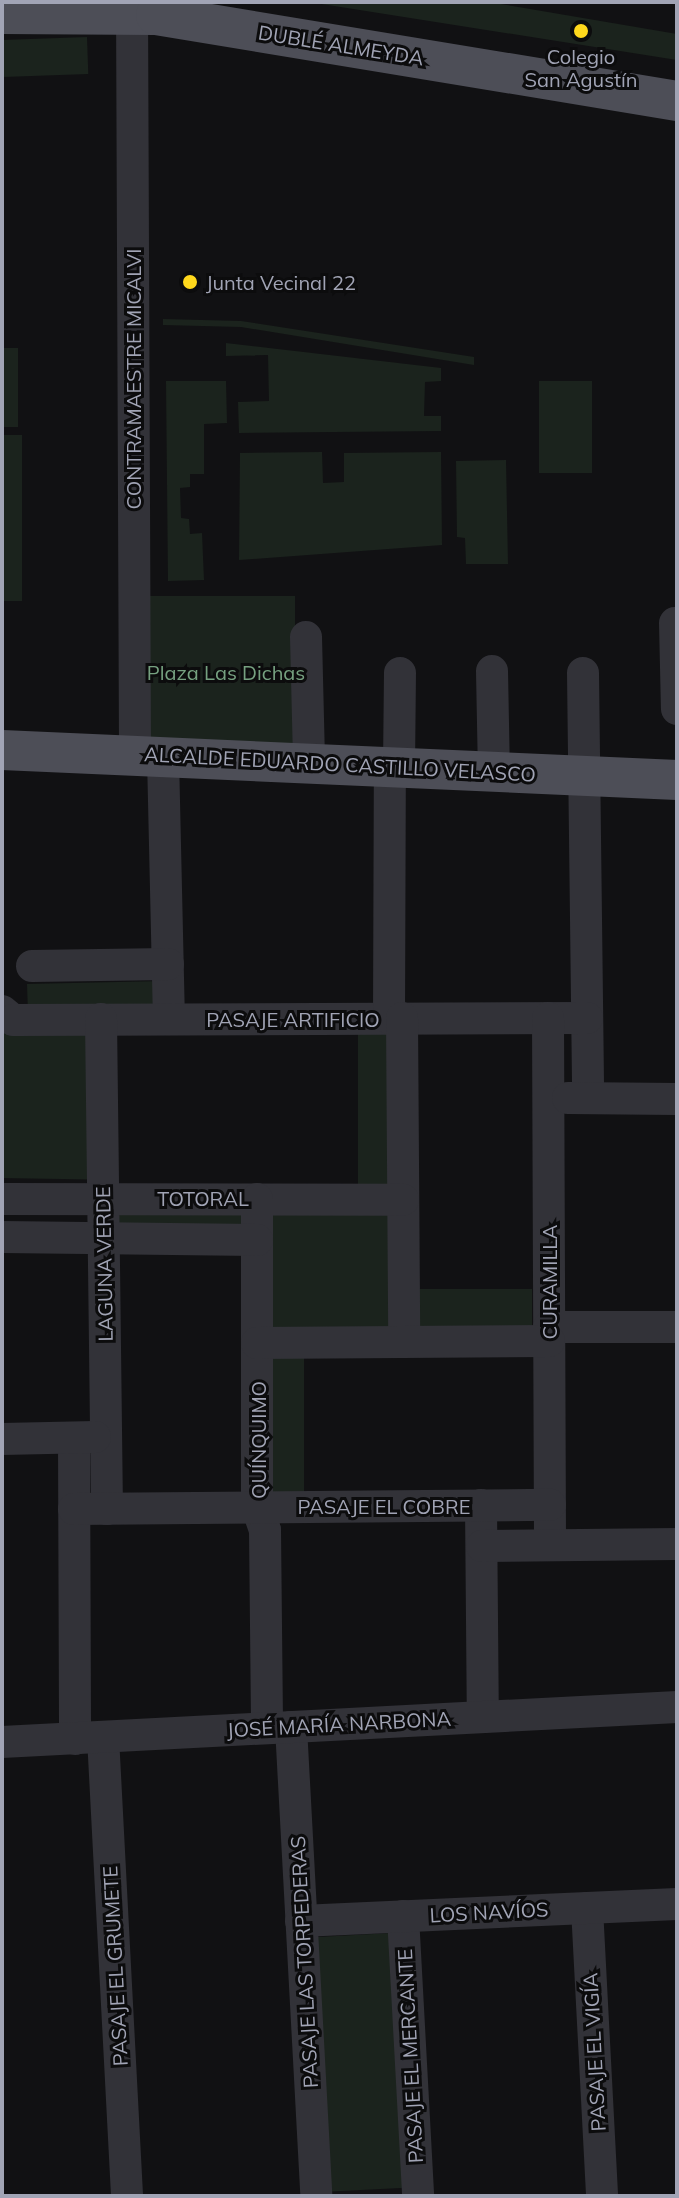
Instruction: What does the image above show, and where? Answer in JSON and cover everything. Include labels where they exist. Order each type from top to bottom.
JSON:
[{"type":"main road","name":"DUBLÉ ALMEYDA","points":[[2,14],[132,8],[677,101]]},
{"type":"main road","name":"ALCALDE EDUARDO CASTILLO VELASCO","points":[[2,750],[677,780]]},
{"type":"street","name":"CONTRAMAESTRE MICALVI","points":[[132,8],[149,756]]},
{"type":"street","points":[[675,623],[677,709]]},
{"type":"street","points":[[306,637],[309,763]]},
{"type":"street","points":[[492,671],[494,771]]},
{"type":"street","points":[[400,673],[394,767],[404,1342]]},
{"type":"street","points":[[583,673],[588,1098]]},
{"type":"street","points":[[149,756],[168,964],[169,1019]]},
{"type":"street","points":[[32,966],[168,964]]},
{"type":"street","name":"PASAJE ARTIFICIO","points":[[2,1011],[13,1020],[587,1018]]},
{"type":"street","name":"CURAMILLA","points":[[548,1018],[550,1545]]},
{"type":"street","name":"LAGUNA VERDE","points":[[101,1019],[107,1509]]},
{"type":"street","points":[[548,1098],[677,1099]]},
{"type":"street","name":"TOTORAL","points":[[2,1199],[403,1200]]},
{"type":"street","name":"QUÍNQUIMO","points":[[257,1199],[257,1507],[265,1530],[279,1728]]},
{"type":"street","name":"TOTORAL","points":[[2,1237],[257,1240]]},
{"type":"street","points":[[257,1343],[404,1342],[677,1327]]},
{"type":"street","points":[[2,1439],[106,1437]]},
{"type":"street","points":[[74,1438],[74,1509],[89,1738]]},
{"type":"street","points":[[481,1505],[483,1717]]},
{"type":"street","name":"PASAJE EL COBRE","points":[[74,1509],[550,1505]]},
{"type":"street","points":[[482,1546],[677,1544]]},
{"type":"street","name":"JOSÉ MARÍA NARBONA","points":[[2,1742],[677,1707]]},
{"type":"street","name":"PASAJE LAS TORPEDERAS","points":[[279,1728],[301,1921],[316,2196]]},
{"type":"street","name":"PASAJE EL GRUMETE","points":[[89,1738],[127,2196]]},
{"type":"street","name":"LOS NAVÍOS","points":[[301,1921],[677,1904]]},
{"type":"street","name":"PASAJE EL VIGÍA","points":[[587,1908],[602,2196]]},
{"type":"street","name":"PASAJE EL MERCANTE","points":[[403,1916],[418,2196]]},
{"type":"green space","name":"Colegio San Agustín","points":[[309,2],[501,4],[677,34],[677,60]]},
{"type":"green space","points":[[87,37],[88,74],[3,77],[2,40]]},
{"type":"green space","points":[[163,319],[241,321],[474,357],[474,365],[241,327],[163,325]]},
{"type":"green space","points":[[226,343],[441,368],[441,381],[425,382],[424,416],[441,416],[441,431],[239,433],[238,402],[269,401],[268,355],[226,356]]},
{"type":"green space","points":[[2,348],[18,348],[18,427],[2,427]]},
{"type":"green space","points":[[166,381],[226,381],[227,423],[204,424],[204,474],[190,474],[190,487],[180,488],[181,518],[189,519],[190,534],[202,533],[204,580],[168,581]]},
{"type":"green space","points":[[539,381],[592,381],[592,473],[539,473]]},
{"type":"green space","points":[[2,435],[22,435],[22,601],[2,601]]},
{"type":"green space","points":[[322,452],[323,483],[344,482],[344,453],[441,452],[442,545],[239,560],[240,453]]},
{"type":"green space","points":[[506,460],[508,564],[466,564],[465,538],[457,537],[456,461]]},
{"type":"green space","name":"Plaza Las Dichas","points":[[149,596],[295,596],[295,744],[149,744]]},
{"type":"green space","points":[[162,981],[163,1017],[28,1014],[27,984]]},
{"type":"green space","points":[[2,1028],[94,1030],[91,1180],[2,1178]]},
{"type":"green space","points":[[358,1030],[390,1030],[390,1185],[358,1185]]},
{"type":"green space","points":[[110,1192],[245,1192],[245,1231],[110,1231]]},
{"type":"green space","points":[[262,1201],[395,1203],[393,1338],[260,1336]]},
{"type":"green space","points":[[415,1289],[532,1289],[532,1329],[415,1329]]},
{"type":"green space","points":[[266,1351],[304,1351],[304,1495],[266,1495]]},
{"type":"green space","points":[[392,1933],[405,2188],[326,2192],[313,1937]]},
{"type":"place","name":"Colegio San Agustín","points":[[581,31]]},
{"type":"place","name":"Junta Vecinal 22","points":[[190,282]]}]
